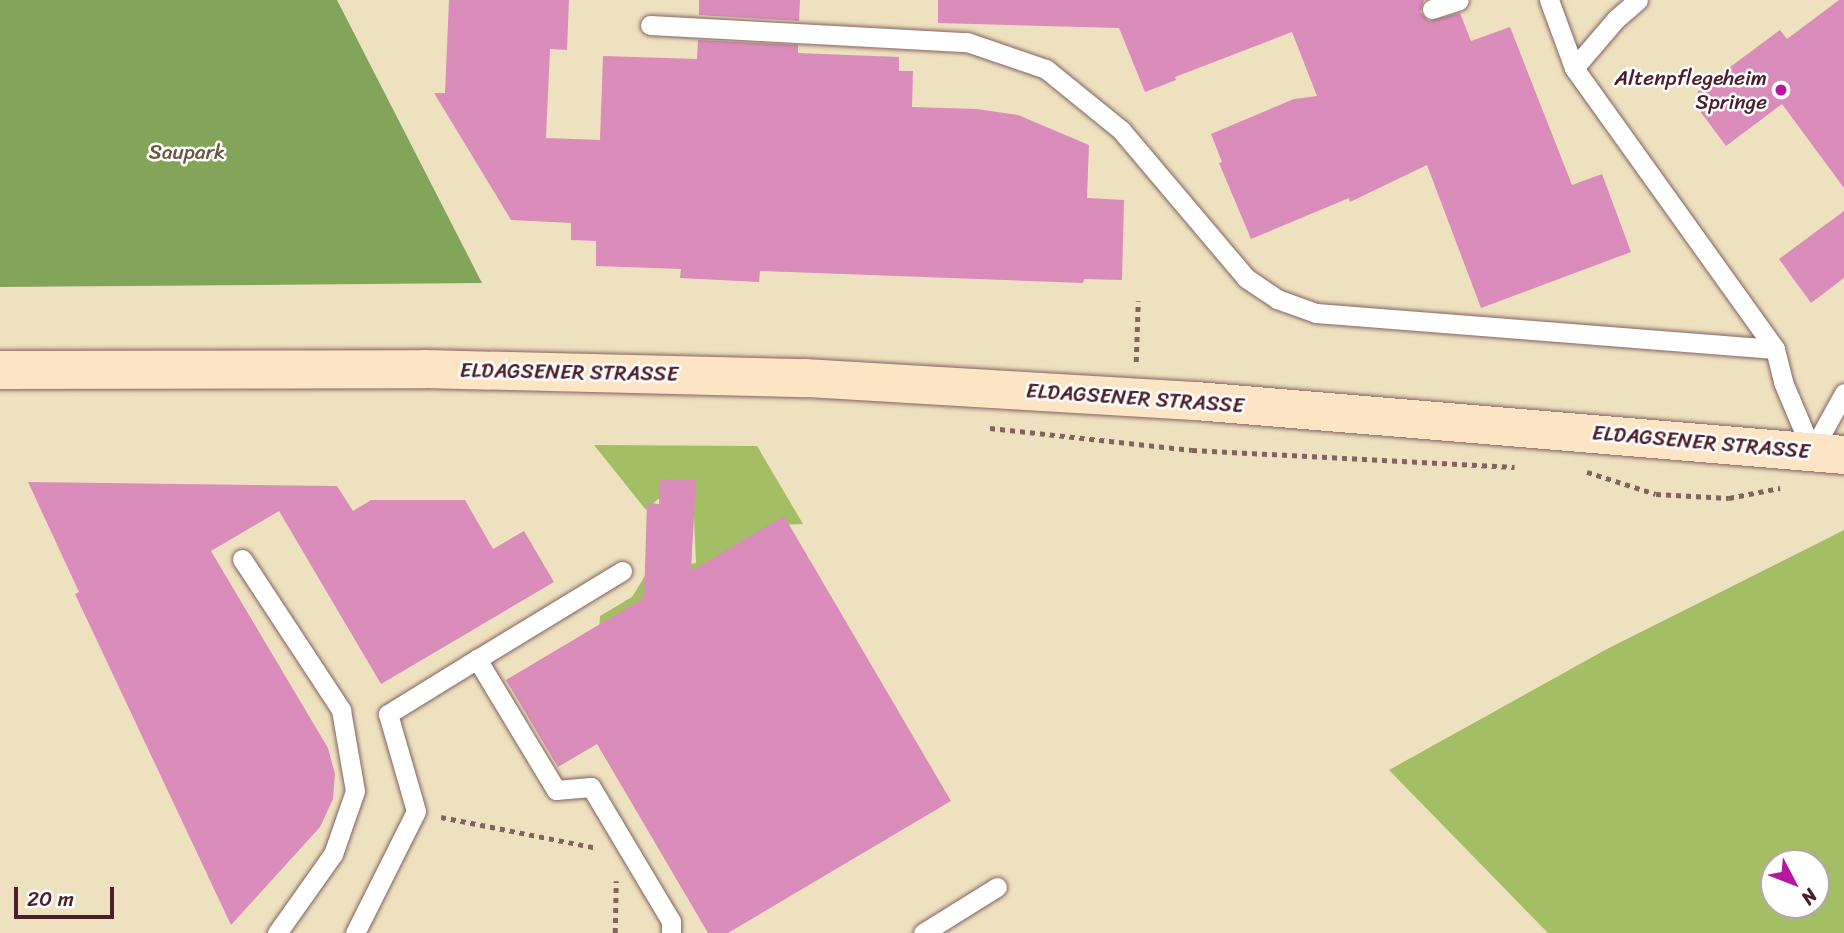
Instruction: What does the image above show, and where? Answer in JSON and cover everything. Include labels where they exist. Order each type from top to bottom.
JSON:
[{"type":"main road","name":"ELDAGSENER STRASSE","points":[[0,370],[425,369],[833,379],[1196,401],[1828,453]]},
{"type":"lane","points":[[1432,9],[1459,0]]},
{"type":"lane","points":[[1549,0],[1574,68],[1775,349],[1783,382],[1828,453]]},
{"type":"lane","points":[[1574,68],[1616,19],[1638,0]]},
{"type":"lane","points":[[650,25],[967,41],[1046,69],[1121,130],[1246,278],[1277,299],[1316,313],[1775,349]]},
{"type":"lane","points":[[1828,453],[1844,393]]},
{"type":"lane","points":[[242,559],[341,710],[355,790],[333,854],[277,933]]},
{"type":"lane","points":[[355,933],[416,811],[388,714],[622,571]]},
{"type":"lane","points":[[477,659],[556,790],[591,787],[624,854],[671,921],[671,933]]},
{"type":"lane","points":[[923,933],[997,887]]},
{"type":"path","points":[[976,427],[1192,450],[1525,467]]},
{"type":"path","points":[[1581,470],[1656,494],[1729,498],[1792,486]]},
{"type":"path","points":[[416,811],[624,854],[615,933]]},
{"type":"green space","name":"Saupark","points":[[0,0],[337,0],[482,283],[0,287]]},
{"type":"green space","points":[[594,445],[757,446],[803,524],[778,525],[599,630],[600,616],[632,597],[648,571],[696,563],[693,495],[658,499],[646,510]]},
{"type":"green space","points":[[1844,530],[1844,933],[1548,933],[1389,770],[1607,649]]},
{"type":"building","points":[[449,0],[569,0],[567,50],[550,49],[546,138],[600,140],[603,56],[697,59],[698,40],[798,45],[798,53],[899,57],[899,71],[913,71],[912,107],[977,109],[1018,115],[1089,145],[1087,198],[1124,200],[1122,280],[1084,279],[1083,283],[760,271],[759,282],[680,278],[681,269],[596,266],[596,241],[571,240],[571,223],[511,220],[434,93],[445,93]]},
{"type":"building","points":[[699,0],[800,0],[799,21],[699,15]]},
{"type":"building","points":[[938,0],[1424,0],[1420,12],[1429,21],[1460,13],[1471,41],[1510,27],[1572,185],[1602,174],[1631,252],[1481,308],[1427,165],[1350,202],[1349,198],[1251,239],[1219,163],[1222,162],[1211,134],[1294,99],[1317,96],[1292,32],[1175,77],[1176,80],[1145,92],[1119,28],[938,23]]},
{"type":"building","name":"Altenpflegeheim Springe","points":[[1839,0],[1844,0],[1844,188],[1782,104],[1726,146],[1696,106],[1704,100],[1697,92],[1780,30],[1787,39]]},
{"type":"building","points":[[1844,211],[1844,278],[1811,303],[1779,259]]},
{"type":"building","points":[[660,479],[696,480],[691,571],[784,516],[951,801],[728,933],[708,933],[597,744],[558,767],[506,680],[644,598],[647,503],[659,504]]},
{"type":"building","points":[[28,482],[337,486],[353,511],[371,500],[465,500],[493,549],[524,531],[554,582],[381,684],[279,511],[211,551],[328,748],[335,774],[333,799],[320,827],[231,925],[75,594],[79,592]]},
{"type":"place","name":"Altenpflegeheim Springe","points":[[1781,90]]}]
